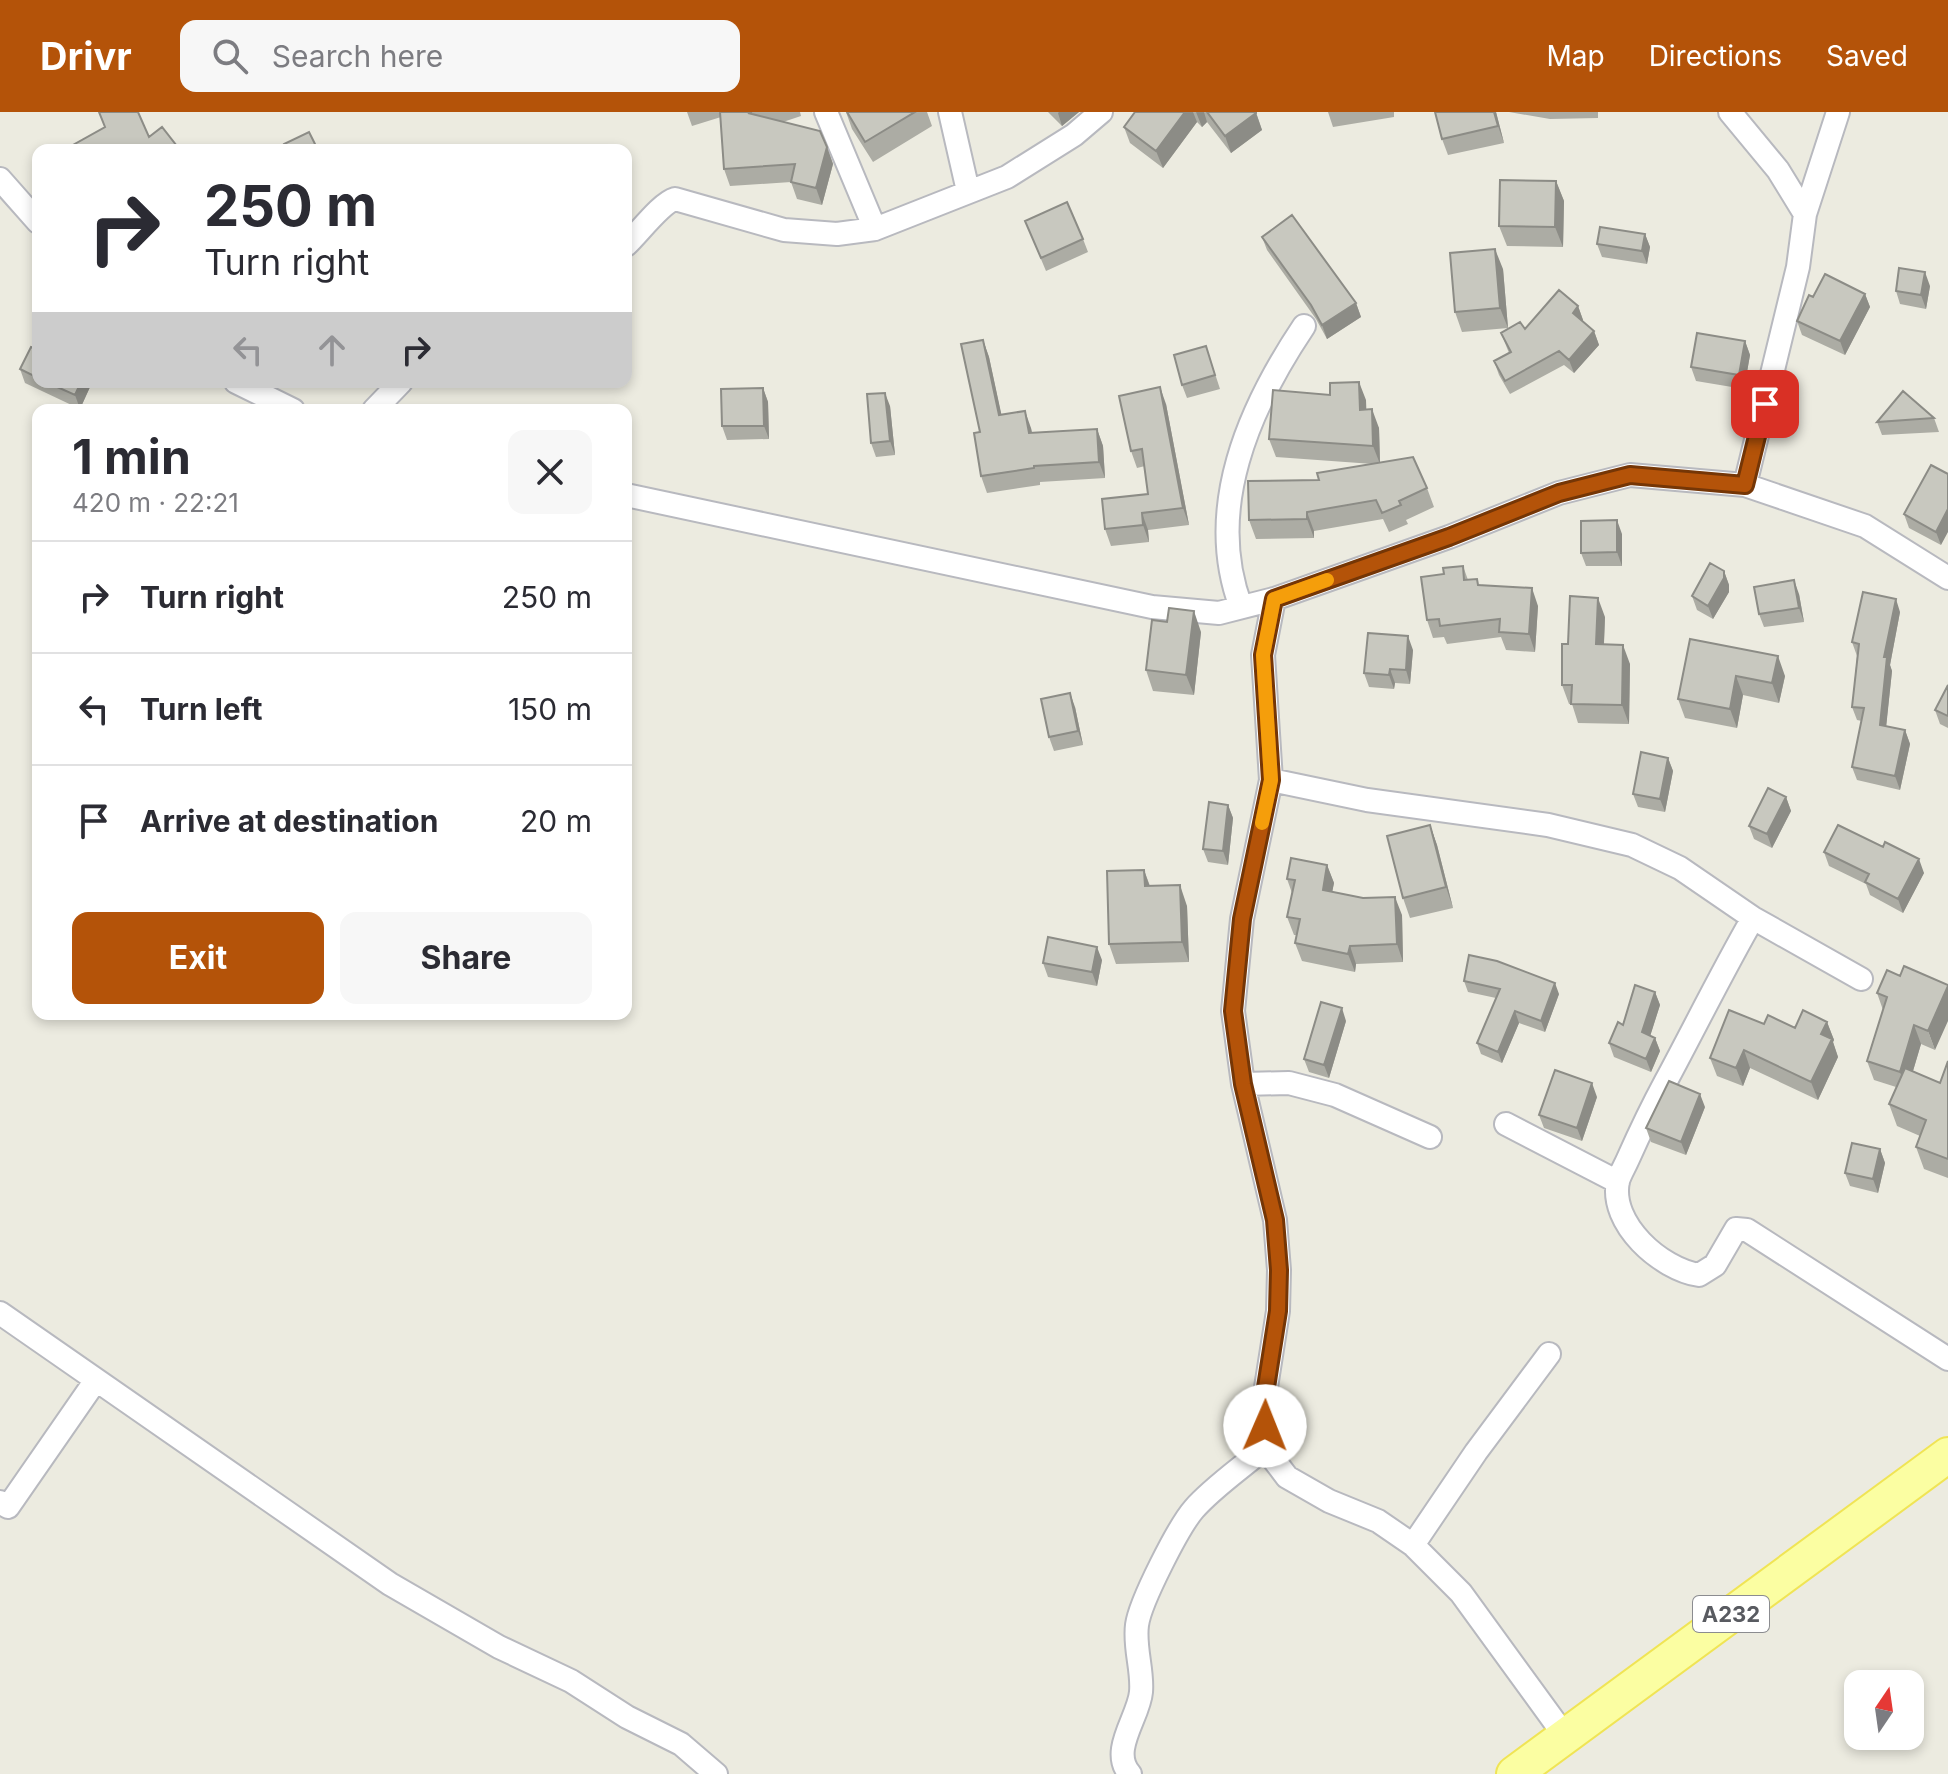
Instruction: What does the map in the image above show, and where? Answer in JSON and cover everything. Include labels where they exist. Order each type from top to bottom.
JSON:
[{"type":"main road","name":"A232","points":[[1514,1774],[1948,1455]]},
{"type":"street","points":[[826,112],[875,229]]},
{"type":"street","points":[[950,112],[968,191]]},
{"type":"street","points":[[632,239],[667,201],[675,199],[784,230],[837,234],[875,229],[1007,177],[1074,135],[1101,112]]},
{"type":"street","points":[[1730,112],[1778,170],[1805,214]]},
{"type":"street","points":[[1745,485],[1798,267],[1805,214],[1838,112]]},
{"type":"street","points":[[0,179],[32,215]]},
{"type":"street","points":[[1241,607],[1231,581],[1227,554],[1230,495],[1253,413],[1304,326]]},
{"type":"street","points":[[248,388],[281,404]]},
{"type":"street","points":[[380,404],[395,388]]},
{"type":"street","points":[[632,496],[1152,607],[1219,613],[1274,599],[1449,537],[1559,493],[1630,475],[1745,485],[1865,526],[1948,578]]},
{"type":"street","points":[[1274,599],[1263,655],[1271,780],[1242,919],[1233,1011],[1243,1084],[1275,1220],[1278,1311],[1264,1400],[1271,1456],[1287,1477],[1329,1501],[1378,1521],[1413,1545],[1461,1593],[1565,1736]]},
{"type":"street","points":[[1271,780],[1367,800],[1548,825],[1632,845],[1680,868],[1753,918],[1861,979]]},
{"type":"street","points":[[1753,918],[1715,983],[1643,1124],[1618,1182],[1621,1208],[1632,1234],[1664,1261],[1685,1273],[1699,1275],[1715,1265],[1736,1229],[1747,1230],[1948,1359]]},
{"type":"street","points":[[1243,1084],[1289,1083],[1335,1095],[1430,1137]]},
{"type":"street","points":[[1506,1124],[1618,1182]]},
{"type":"street","points":[[0,1313],[390,1584],[499,1647],[571,1681],[627,1717],[681,1744],[716,1774]]},
{"type":"street","points":[[1413,1545],[1476,1452],[1549,1354]]},
{"type":"street","points":[[0,1502],[8,1507],[96,1380]]},
{"type":"street","points":[[1130,1774],[1126,1770],[1123,1749],[1141,1693],[1137,1623],[1150,1588],[1193,1509],[1269,1444]]},
{"type":"building","points":[[99,112],[138,112],[149,137],[162,127],[175,144],[75,144],[105,127]]},
{"type":"building","points":[[720,112],[752,112],[748,113],[820,131],[827,147],[816,188],[791,182],[795,164],[724,169]]},
{"type":"building","points":[[847,112],[915,112],[865,142]]},
{"type":"building","points":[[1135,112],[1185,112],[1156,151],[1124,127]]},
{"type":"building","points":[[1207,112],[1256,112],[1256,113],[1225,136]]},
{"type":"building","points":[[1435,112],[1494,112],[1498,126],[1442,139]]},
{"type":"building","points":[[309,132],[315,144],[284,144]]},
{"type":"building","points":[[1500,180],[1556,181],[1555,227],[1499,226]]},
{"type":"building","points":[[1067,202],[1083,239],[1041,258],[1025,221]]},
{"type":"building","points":[[1292,215],[1356,303],[1322,325],[1262,237]]},
{"type":"building","points":[[1600,227],[1645,234],[1642,251],[1597,244]]},
{"type":"building","points":[[1495,249],[1500,308],[1455,312],[1450,253]]},
{"type":"building","points":[[1899,268],[1925,272],[1921,295],[1896,291]]},
{"type":"building","points":[[1825,274],[1865,294],[1840,341],[1797,321],[1809,295],[1813,297]]},
{"type":"building","points":[[1559,290],[1578,306],[1573,313],[1594,331],[1569,360],[1559,351],[1505,381],[1494,361],[1511,352],[1501,333],[1520,322],[1525,329]]},
{"type":"building","points":[[1697,333],[1745,341],[1739,375],[1691,367]]},
{"type":"building","points":[[983,340],[999,415],[1025,411],[1029,433],[1097,429],[1099,462],[1034,466],[981,476],[974,433],[980,432],[961,344]]},
{"type":"building","points":[[1206,346],[1215,375],[1182,385],[1174,355]]},
{"type":"building","points":[[31,347],[32,347],[32,375],[20,369]]},
{"type":"building","points":[[1359,382],[1360,410],[1372,409],[1373,446],[1269,439],[1273,390],[1330,395],[1330,383]]},
{"type":"building","points":[[1160,387],[1183,508],[1142,513],[1143,525],[1105,529],[1102,499],[1148,494],[1142,449],[1131,451],[1119,396]]},
{"type":"building","points":[[59,388],[78,388],[75,395]]},
{"type":"building","points":[[763,388],[764,426],[722,426],[721,389]]},
{"type":"building","points":[[1903,391],[1934,418],[1877,422]]},
{"type":"building","points":[[885,393],[890,441],[871,443],[867,394]]},
{"type":"building","points":[[1413,457],[1427,488],[1382,513],[1376,500],[1307,512],[1307,519],[1249,520],[1248,481],[1319,480],[1317,473]]},
{"type":"building","points":[[1931,465],[1948,474],[1948,509],[1936,532],[1904,514]]},
{"type":"building","points":[[1617,520],[1617,552],[1581,553],[1581,521]]},
{"type":"building","points":[[1710,563],[1724,571],[1724,578],[1708,606],[1692,596]]},
{"type":"building","points":[[1463,566],[1464,580],[1477,579],[1478,585],[1532,588],[1529,634],[1499,632],[1500,619],[1440,626],[1439,619],[1427,620],[1421,577],[1444,574],[1443,568]]},
{"type":"building","points":[[1794,580],[1799,608],[1759,614],[1754,587]]},
{"type":"building","points":[[1863,592],[1896,599],[1884,657],[1887,657],[1880,725],[1905,730],[1895,776],[1852,767],[1864,708],[1852,707],[1859,644],[1852,642]]},
{"type":"building","points":[[1570,596],[1598,598],[1596,644],[1623,645],[1622,705],[1571,704],[1572,685],[1562,685],[1562,644],[1568,644]]},
{"type":"building","points":[[1169,608],[1194,611],[1186,675],[1146,670],[1152,620],[1167,622]]},
{"type":"building","points":[[1368,633],[1408,636],[1406,670],[1390,669],[1389,675],[1364,673]]},
{"type":"building","points":[[1690,639],[1778,656],[1772,683],[1736,676],[1730,709],[1678,699]]},
{"type":"building","points":[[1948,685],[1948,716],[1935,710]]},
{"type":"building","points":[[1070,693],[1078,731],[1049,737],[1041,699]]},
{"type":"building","points":[[1641,752],[1668,758],[1660,799],[1633,794]]},
{"type":"building","points":[[1768,788],[1786,797],[1767,834],[1749,826]]},
{"type":"building","points":[[1209,802],[1228,805],[1223,851],[1203,849]]},
{"type":"building","points":[[1430,825],[1446,887],[1403,898],[1387,836]]},
{"type":"building","points":[[1838,825],[1883,847],[1885,842],[1919,859],[1898,899],[1865,882],[1869,874],[1824,852]]},
{"type":"building","points":[[1291,858],[1327,865],[1323,890],[1363,898],[1395,897],[1397,944],[1350,946],[1348,954],[1295,943],[1300,919],[1287,917],[1295,880],[1287,879]]},
{"type":"building","points":[[1144,870],[1145,886],[1180,885],[1182,942],[1109,944],[1107,871]]},
{"type":"building","points":[[1048,937],[1097,947],[1092,972],[1043,963]]},
{"type":"building","points":[[1469,955],[1497,961],[1555,983],[1541,1021],[1515,1011],[1498,1052],[1477,1043],[1500,989],[1464,981]]},
{"type":"building","points":[[1904,966],[1948,986],[1928,1031],[1914,1025],[1900,1072],[1867,1061],[1887,997],[1877,993],[1887,970],[1900,976]]},
{"type":"building","points":[[1635,985],[1655,992],[1642,1032],[1655,1038],[1646,1059],[1609,1043],[1618,1022],[1623,1025]]},
{"type":"building","points":[[1321,1002],[1342,1008],[1324,1065],[1304,1059]]},
{"type":"building","points":[[1729,1010],[1764,1024],[1768,1015],[1795,1028],[1803,1010],[1827,1022],[1821,1034],[1832,1039],[1811,1082],[1744,1050],[1736,1068],[1710,1058]]},
{"type":"building","points":[[1948,1061],[1948,1159],[1916,1147],[1926,1120],[1889,1104],[1905,1068],[1940,1083]]},
{"type":"building","points":[[1555,1070],[1592,1083],[1577,1128],[1539,1115]]},
{"type":"building","points":[[1669,1081],[1700,1094],[1681,1142],[1646,1128]]},
{"type":"building","points":[[1852,1143],[1880,1149],[1873,1179],[1845,1173]]},
{"type":"slow traffic","points":[[1262,823],[1271,780],[1263,655],[1274,599],[1327,580]]},
{"type":"route","points":[[1265,1426],[1264,1400],[1278,1311],[1279,1270],[1275,1220],[1243,1084],[1233,1011],[1242,919],[1271,780],[1263,655],[1274,599],[1449,537],[1559,493],[1630,475],[1745,485],[1765,404]]}]
